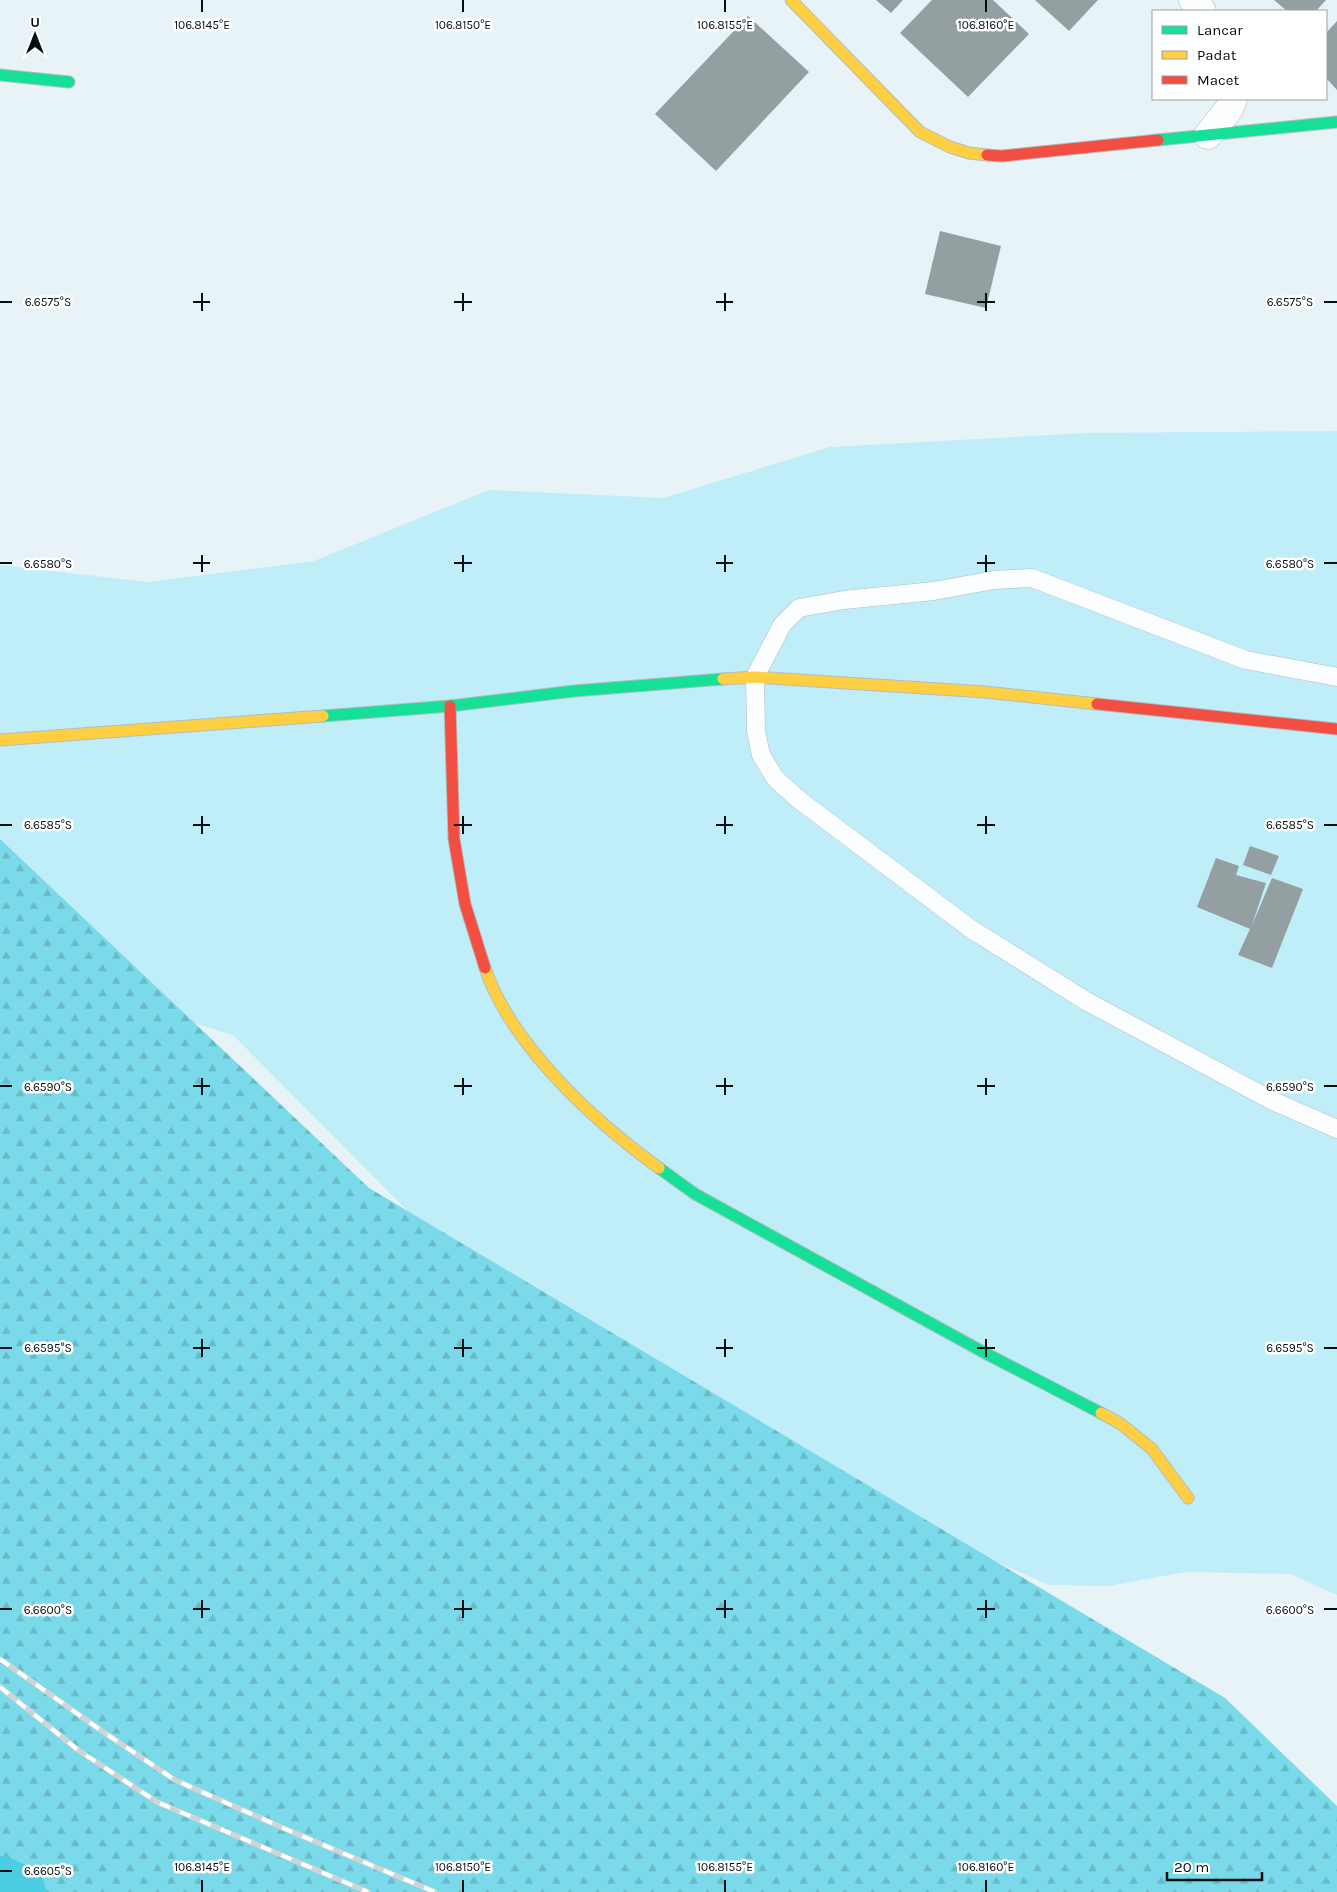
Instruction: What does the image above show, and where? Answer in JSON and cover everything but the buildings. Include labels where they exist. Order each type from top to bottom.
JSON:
[{"type":"street","points":[[791,0],[920,132],[936,143],[958,151],[1002,156],[1337,122]]},
{"type":"street","points":[[1193,0],[1201,10]]},
{"type":"street","points":[[0,75],[69,82]]},
{"type":"street","points":[[1208,135],[1229,109],[1233,100]]},
{"type":"street","points":[[0,740],[450,706],[574,691],[755,677],[985,692],[1337,729]]},
{"type":"street","points":[[450,706],[454,838],[465,904],[475,939],[487,974],[504,1010],[528,1044],[561,1082],[625,1143],[695,1194],[985,1353],[1121,1424],[1152,1449],[1188,1498]]},
{"type":"lane","points":[[1337,677],[1246,660],[1032,578],[994,580],[934,591],[844,600],[799,608],[782,625],[755,677],[756,731],[761,755],[775,778],[805,804],[971,929],[1086,1001],[1273,1101],[1337,1129]]},
{"type":"shaded area","points":[[1337,431],[1337,1595],[1290,1574],[1185,1572],[1108,1586],[1049,1585],[642,1406],[473,1277],[233,1035],[42,978],[0,958],[0,565],[148,582],[314,561],[489,490],[663,498],[830,447],[1084,433]]},
{"type":"green space","points":[[0,839],[369,1188],[1225,1698],[1337,1806],[1337,1892],[0,1892]]},
{"type":"waterway","points":[[0,1884],[18,1892]]},
{"type":"railway","points":[[0,1659],[175,1780],[435,1892]]},
{"type":"railway","points":[[0,1687],[78,1750],[157,1802],[368,1892]]},
{"type":"traffic: fast","points":[[0,75],[69,82]]},
{"type":"traffic: fast","points":[[1158,140],[1337,122]]},
{"type":"traffic: fast","points":[[323,716],[450,706],[574,691],[723,679]]},
{"type":"traffic: fast","points":[[659,1168],[695,1194],[985,1353],[1101,1413]]},
{"type":"traffic: slow","points":[[791,0],[920,132],[950,147],[969,153],[987,155]]},
{"type":"traffic: slow","points":[[723,679],[755,677],[985,692],[1097,704]]},
{"type":"traffic: slow","points":[[0,740],[323,716]]},
{"type":"traffic: slow","points":[[485,968],[497,997],[534,1053],[557,1079],[608,1128],[659,1168]]},
{"type":"traffic: slow","points":[[1101,1413],[1121,1424],[1152,1449],[1188,1498]]},
{"type":"traffic: jam","points":[[987,155],[1002,156],[1158,140]]},
{"type":"traffic: jam","points":[[1097,704],[1337,729]]},
{"type":"traffic: jam","points":[[450,706],[454,839],[465,904],[485,968]]}]
